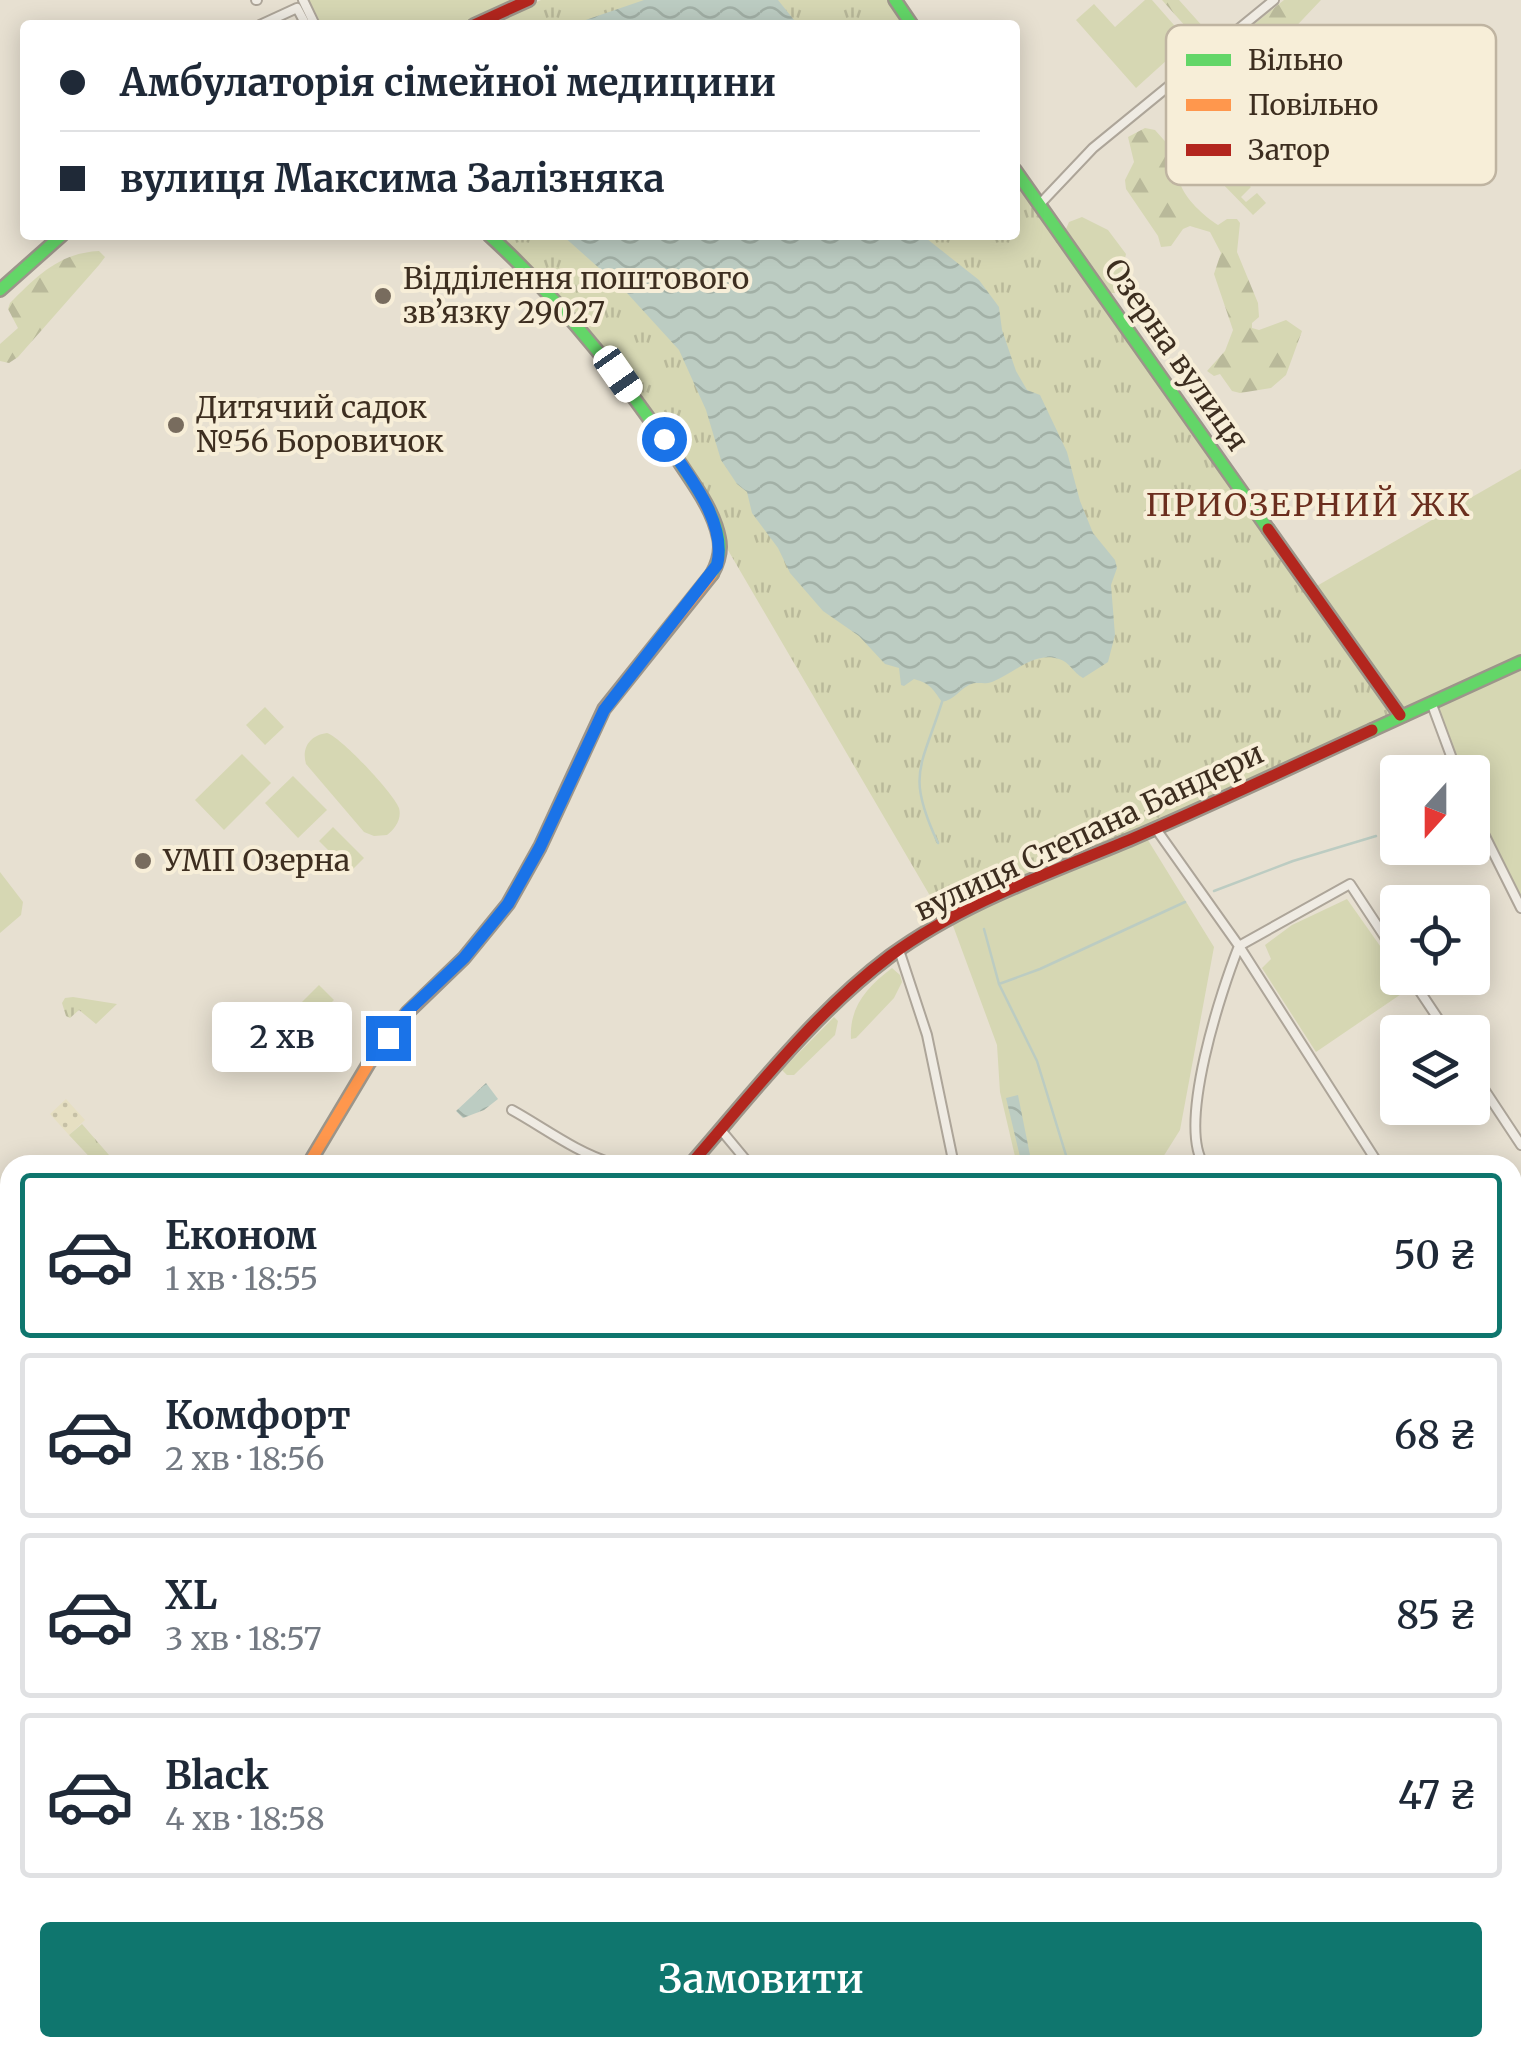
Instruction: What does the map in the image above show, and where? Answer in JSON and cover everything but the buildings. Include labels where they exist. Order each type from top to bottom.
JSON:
[{"type":"street","points":[[485,20],[529,0]]},
{"type":"street","points":[[1243,25],[1274,0]]},
{"type":"street","points":[[268,20],[298,2]]},
{"type":"street","points":[[1040,204],[1093,148],[1166,88]]},
{"type":"street","name":"Озерна вулиця","points":[[1020,177],[1400,715]]},
{"type":"street","points":[[0,290],[56,240]]},
{"type":"street","points":[[314,1155],[369,1063],[407,1012],[464,958],[508,904],[540,847],[604,710],[713,574],[720,555],[718,535],[707,508],[618,374],[530,272],[495,240]]},
{"type":"street","name":"вулиця Степана Бандери","points":[[699,1155],[824,1011],[924,932],[983,902],[1521,662]]},
{"type":"street","points":[[1431,702],[1450,755]]},
{"type":"street","points":[[1156,828],[1239,946],[1373,1155]]},
{"type":"street","points":[[1490,846],[1521,908]]},
{"type":"street","points":[[1198,1155],[1194,1139],[1207,1050],[1218,1000],[1239,946],[1350,884],[1380,930]]},
{"type":"street","points":[[899,950],[926,1035],[952,1155]]},
{"type":"street","points":[[1490,1098],[1521,1145]]},
{"type":"street","points":[[512,1110],[594,1155]]},
{"type":"street","points":[[720,1130],[741,1155]]},
{"type":"shaded area","points":[[66,1099],[85,1120],[69,1135],[50,1114]]},
{"type":"green space","points":[[304,0],[519,0],[474,20],[314,20]]},
{"type":"green space","points":[[541,0],[889,0],[903,20],[497,20]]},
{"type":"green space","points":[[1145,0],[1152,0],[1174,25],[1166,25],[1166,61],[1136,88],[1076,20],[1094,4],[1115,27]]},
{"type":"green space","points":[[1162,0],[1179,0],[1201,25],[1184,25]]},
{"type":"green space","points":[[1284,0],[1321,0],[1297,25],[1253,25]]},
{"type":"green space","points":[[1145,128],[1155,130],[1166,142],[1166,185],[1181,185],[1196,207],[1218,225],[1227,219],[1240,223],[1237,252],[1258,303],[1259,317],[1252,328],[1259,330],[1286,320],[1302,331],[1286,375],[1271,388],[1232,391],[1220,374],[1214,376],[1207,371],[1225,351],[1233,330],[1214,274],[1221,253],[1210,232],[1190,226],[1183,229],[1171,246],[1161,247],[1158,236],[1126,189],[1125,180],[1134,162],[1128,137]]},
{"type":"green space","points":[[1020,185],[1394,713],[943,918],[725,545],[682,458],[622,371],[500,240],[1020,240]]},
{"type":"green space","points":[[1224,185],[1249,185],[1241,197],[1246,202],[1257,193],[1266,203],[1253,215]]},
{"type":"green space","points":[[1082,217],[1108,230],[1126,254],[1117,293],[1109,293],[1066,229],[1069,222]]},
{"type":"green space","points":[[99,251],[105,257],[99,265],[18,357],[9,363],[0,361],[0,344],[18,328],[8,309],[10,303],[60,261]]},
{"type":"green space","points":[[1521,469],[1521,657],[1402,710],[1315,587]]},
{"type":"green space","points":[[1521,667],[1521,898],[1490,834],[1490,755],[1454,755],[1435,704]]},
{"type":"green space","points":[[265,707],[284,727],[265,745],[246,725]]},
{"type":"green space","points":[[327,733],[355,755],[395,801],[399,820],[387,835],[364,832],[306,764],[309,743]]},
{"type":"green space","points":[[242,754],[271,783],[224,830],[195,800]]},
{"type":"green space","points":[[293,776],[327,810],[298,838],[265,803]]},
{"type":"green space","points":[[333,827],[364,858],[350,872],[319,841]]},
{"type":"green space","points":[[1146,837],[1214,947],[1180,1130],[1164,1155],[1015,1155],[1000,1092],[997,1045],[952,923]]},
{"type":"green space","points":[[0,872],[23,902],[21,915],[0,933]]},
{"type":"green space","points":[[1347,899],[1380,946],[1380,995],[1400,995],[1316,1052],[1262,968],[1271,959],[1265,945],[1292,925]]},
{"type":"green space","points":[[892,968],[902,982],[894,998],[851,1039],[853,1017],[861,999]]},
{"type":"green space","points":[[319,985],[334,1000],[297,1036],[283,1021]]},
{"type":"green space","points":[[73,997],[117,1004],[96,1024],[79,1010],[70,1018],[66,1016],[62,1003]]},
{"type":"green space","points":[[834,1017],[838,1021],[835,1035],[794,1075],[787,1075],[782,1070]]},
{"type":"green space","points":[[82,1124],[109,1155],[88,1155],[69,1135]]},
{"type":"water","points":[[644,0],[778,0],[794,20],[586,20]]},
{"type":"water","points":[[568,240],[928,240],[979,280],[999,307],[1002,330],[1016,371],[1027,390],[1040,395],[1067,452],[1093,533],[1115,560],[1117,568],[1111,585],[1115,635],[1108,662],[1083,678],[1063,660],[1041,658],[992,682],[969,685],[942,702],[931,687],[920,681],[914,679],[901,685],[899,668],[885,664],[859,636],[823,611],[790,573],[778,548],[752,513],[747,492],[721,460],[706,410],[679,350],[627,293]]},
{"type":"water","points":[[486,1083],[498,1099],[463,1118],[456,1111]]},
{"type":"water","points":[[1018,1095],[1030,1155],[1020,1155],[1006,1098]]},
{"type":"waterway","points":[[938,843],[922,802],[920,772],[942,702]]},
{"type":"waterway","points":[[1214,891],[1293,861],[1376,836]]},
{"type":"waterway","points":[[999,984],[1185,902]]},
{"type":"waterway","points":[[984,929],[999,984],[1037,1061],[1066,1155]]},
{"type":"traffic: fast","points":[[895,0],[909,20]]},
{"type":"traffic: fast","points":[[1020,177],[1268,529]]},
{"type":"traffic: fast","points":[[0,290],[56,240]]},
{"type":"traffic: fast","points":[[494,240],[589,340],[695,486],[719,538],[719,557],[712,574]]},
{"type":"traffic: fast","points":[[1372,730],[1521,662]]},
{"type":"traffic: slow","points":[[314,1155],[369,1063],[407,1013],[464,958],[508,904],[540,847],[604,709],[712,574]]},
{"type":"traffic: jam","points":[[485,20],[529,0]]},
{"type":"traffic: jam","points":[[1268,529],[1400,715]]},
{"type":"traffic: jam","points":[[699,1155],[835,1003],[918,937],[1006,891],[1160,827],[1372,730]]},
{"type":"place","name":"Відділення поштового зв’язку 29027","points":[[383,296]]},
{"type":"place","name":"Дитячий садок №56 Боровичок","points":[[176,425]]},
{"type":"place","name":"УМП Озерна","points":[[143,861]]},
{"type":"district","name":"ПРИОЗЕРНИЙ ЖК","points":[[1309,505]]},
{"type":"route","points":[[388,1038],[407,1012],[464,958],[508,904],[540,847],[604,710],[713,574],[720,555],[714,522],[664,439]]}]
